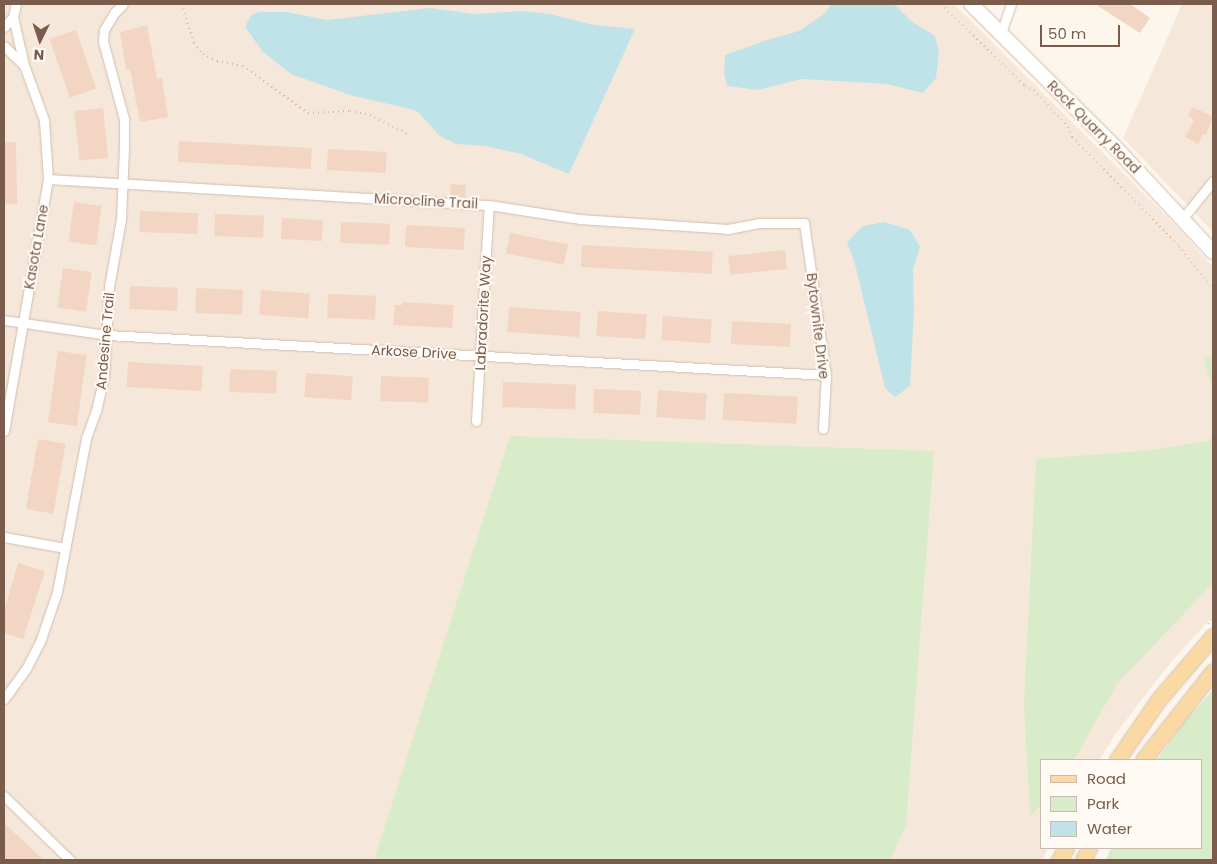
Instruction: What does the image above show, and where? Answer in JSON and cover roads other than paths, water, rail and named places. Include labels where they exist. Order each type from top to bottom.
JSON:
[{"type":"main road","name":"Rock Quarry Road","points":[[971,4],[1183,218],[1213,252]]},
{"type":"main road","points":[[1118,759],[1159,699],[1213,636]]},
{"type":"main road","points":[[1144,759],[1213,671]]},
{"type":"main road","points":[[1059,860],[1065,849]]},
{"type":"street","name":"Kasota Lane","points":[[4,431],[48,179],[44,120],[24,65],[14,17],[16,4]]},
{"type":"street","name":"Andesine Trail","points":[[4,699],[26,669],[40,642],[57,592],[86,438],[96,411],[104,377],[109,288],[121,219],[124,119],[104,41],[104,30],[115,12],[124,4]]},
{"type":"street","points":[[1001,33],[1011,4]]},
{"type":"street","points":[[4,27],[14,17]]},
{"type":"street","name":"Kasota Lane","points":[[4,46],[24,65]]},
{"type":"street","name":"Microcline Trail","points":[[48,179],[489,205],[579,219],[728,229],[758,223],[804,223]]},
{"type":"street","points":[[1183,218],[1213,181]]},
{"type":"street","name":"Labradorite Way","points":[[476,421],[489,205]]},
{"type":"street","name":"Bytownite Drive","points":[[804,223],[826,375],[824,429]]},
{"type":"street","name":"Arkose Drive","points":[[4,320],[107,335],[826,375]]},
{"type":"street","points":[[4,537],[65,548]]},
{"type":"street","points":[[4,796],[70,860]]},
{"type":"water","points":[[832,4],[894,4],[911,21],[935,36],[939,52],[936,78],[923,93],[887,84],[801,79],[758,90],[727,86],[724,73],[725,55],[799,31],[823,15]]},
{"type":"water","points":[[430,8],[475,14],[523,11],[550,14],[594,25],[635,29],[569,174],[521,154],[485,146],[456,144],[440,136],[418,112],[411,109],[353,96],[291,74],[263,52],[245,27],[251,15],[259,12],[287,12],[327,20]]},
{"type":"water","points":[[884,222],[910,230],[920,247],[913,269],[914,310],[910,386],[895,397],[885,388],[855,264],[847,242],[863,226]]}]
